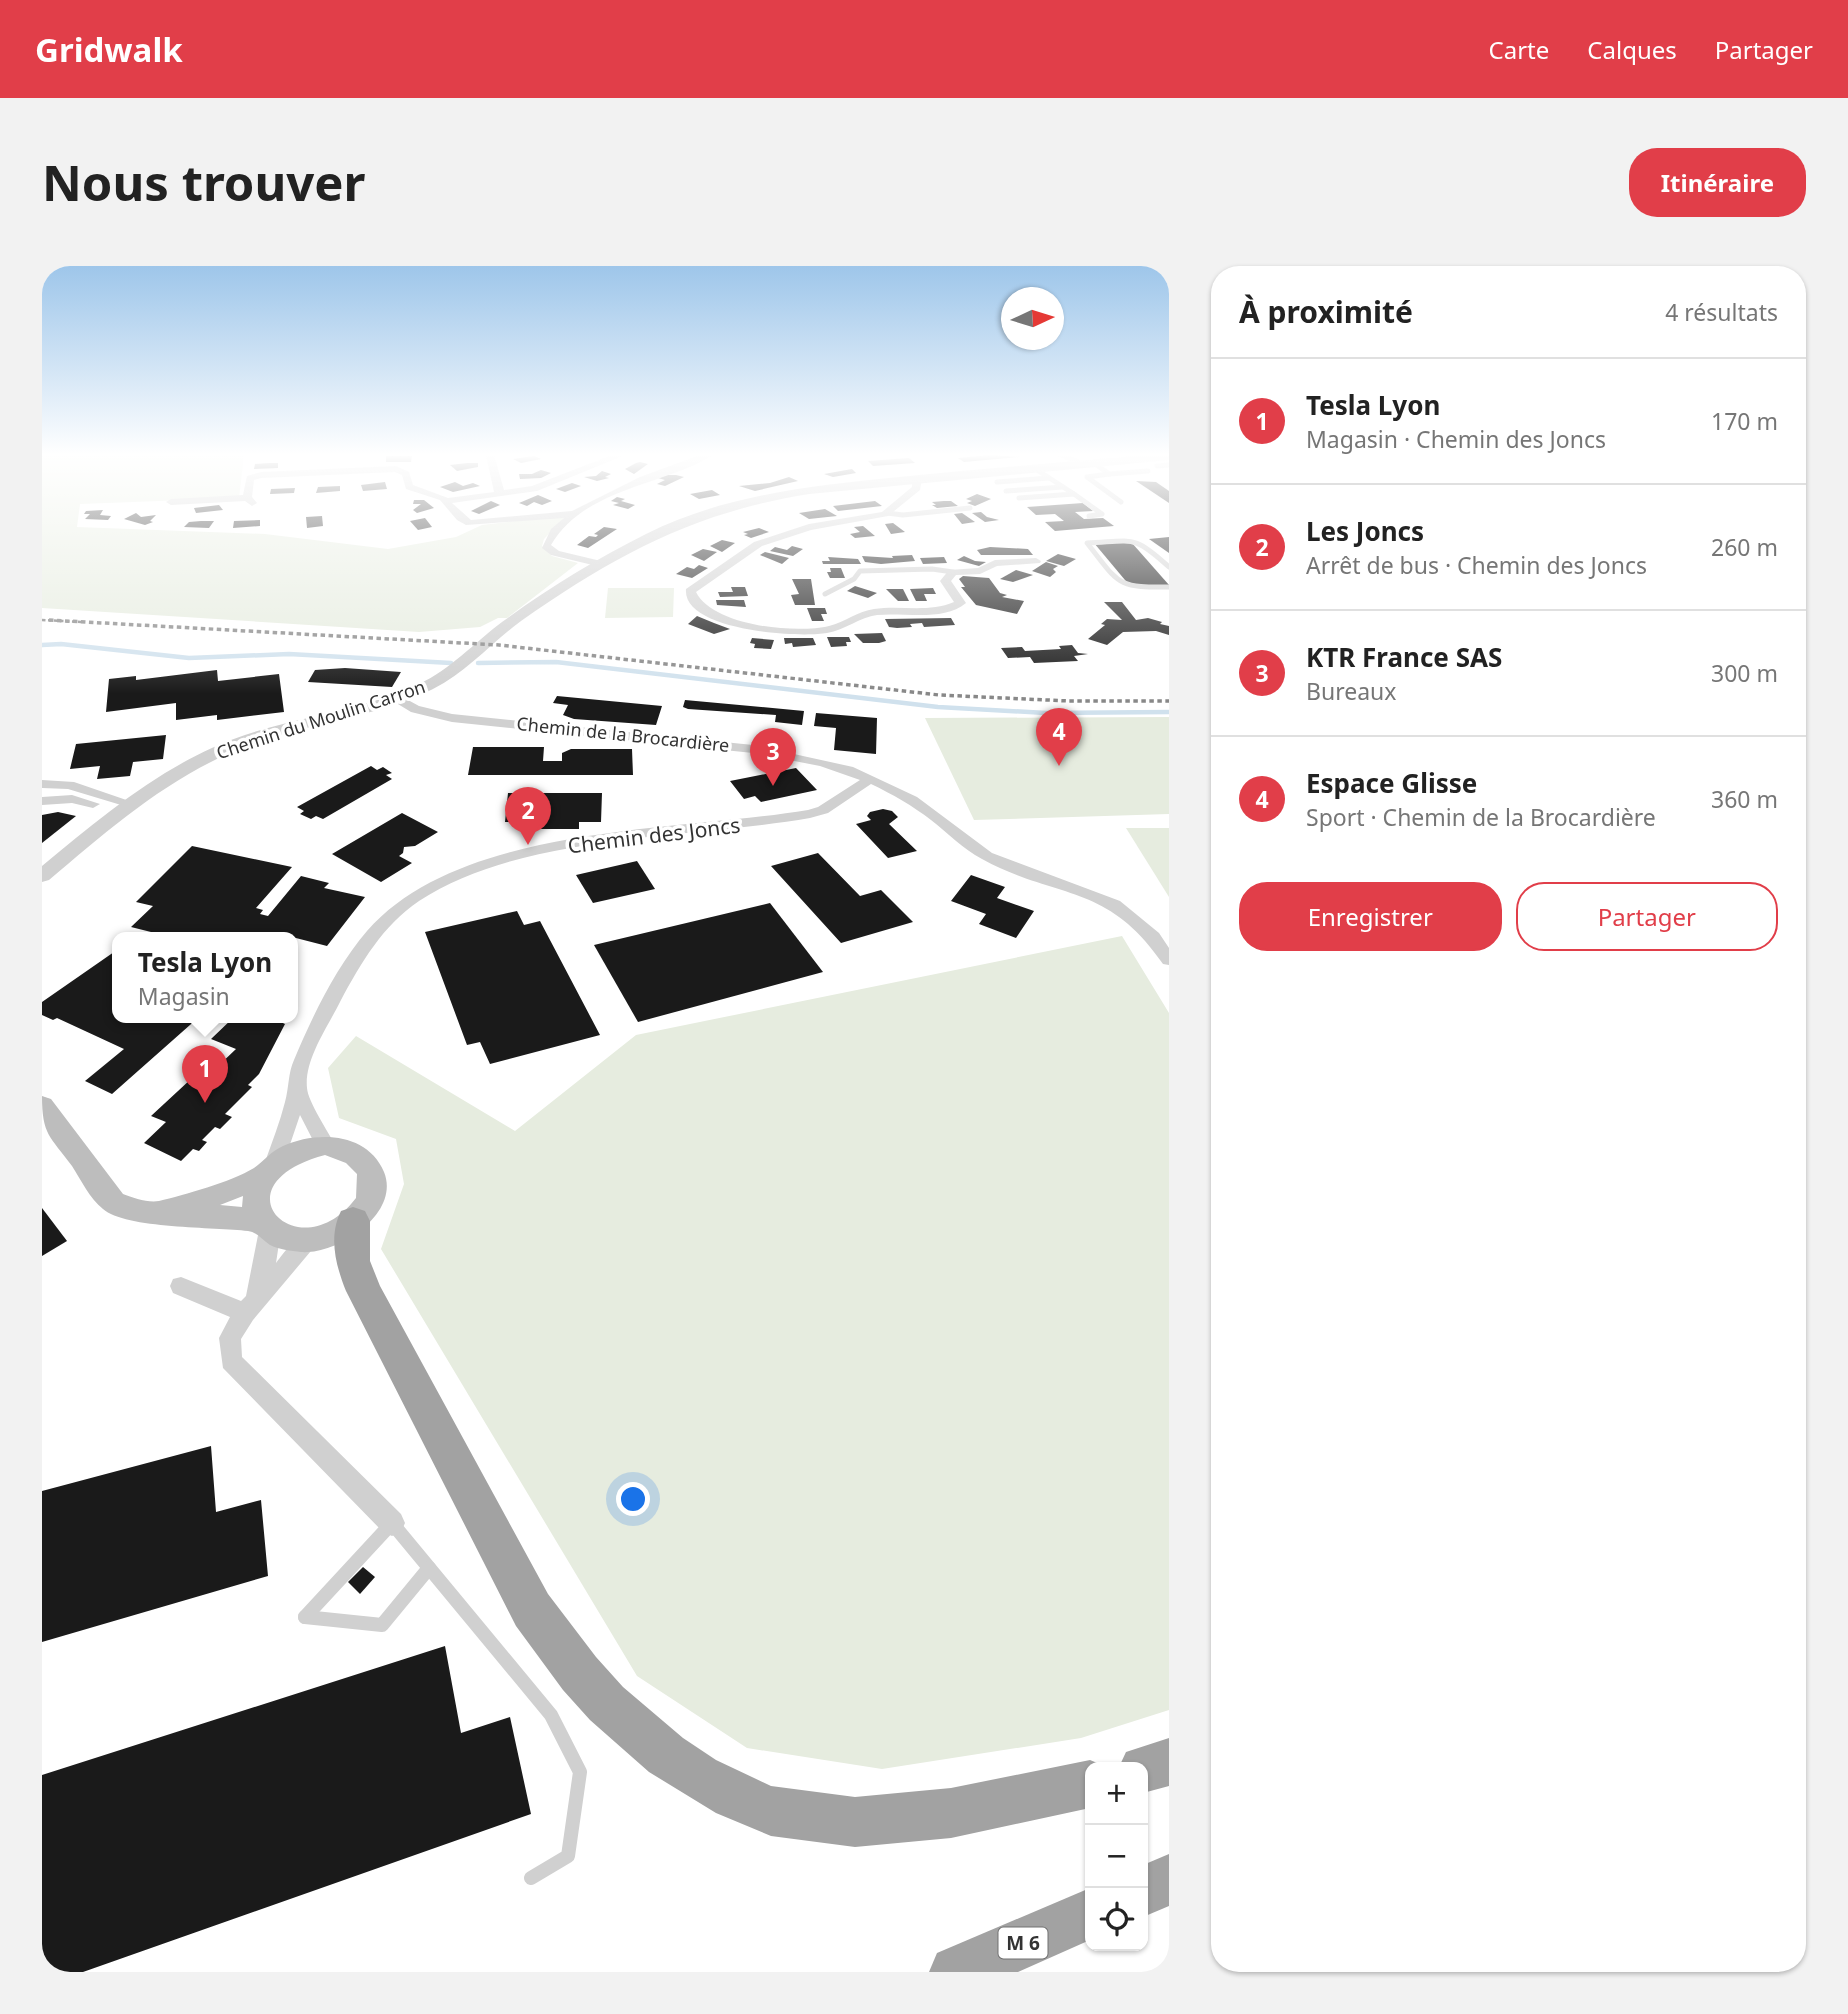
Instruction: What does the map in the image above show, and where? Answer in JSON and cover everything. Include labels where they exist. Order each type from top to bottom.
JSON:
[{"type":"highway","points":[[354,1221],[352,1261],[364,1291],[513,1576],[558,1649],[598,1695],[656,1750],[704,1780],[773,1812],[863,1822],[939,1815],[1085,1785]]},
{"type":"highway","points":[[1148,1768],[1169,1762]]},
{"type":"highway","points":[[1148,1889],[1169,1880]]},
{"type":"highway","name":"M 6","points":[[956,1972],[1085,1916]]},
{"type":"main road","points":[[42,1106],[113,1202],[132,1210],[265,1225],[295,1239],[310,1239],[326,1236],[354,1221],[372,1193],[373,1178],[368,1165],[357,1154],[342,1147],[325,1145],[290,1153],[269,1169],[220,1194],[151,1211]]},
{"type":"main road","points":[[265,1225],[254,1198],[269,1169]]},
{"type":"street","points":[[552,535],[546,546],[555,553],[601,564]]},
{"type":"street","name":"Chemin du Moulin Carron","points":[[42,876],[125,809],[186,767],[234,744],[275,730],[397,698],[423,688],[460,668],[512,621],[601,564],[656,535]]},
{"type":"street","points":[[786,535],[758,544],[690,591],[691,599],[701,608],[754,629],[827,630],[872,612],[946,610],[960,603],[945,581],[953,572],[980,571],[995,563],[1036,561]]},
{"type":"street","name":"Chemin de la Brocardière","points":[[397,698],[415,709],[452,718],[790,754],[870,779],[918,804],[983,853],[1107,900],[1130,912],[1150,931],[1169,960]]},
{"type":"street","name":"Chemin des Joncs","points":[[269,1169],[297,1089],[302,1061],[360,953],[393,914],[430,886],[468,869],[521,854],[810,814],[823,810],[870,779]]},
{"type":"street","points":[[42,784],[69,785],[125,809]]},
{"type":"street","points":[[42,801],[81,801],[125,809]]},
{"type":"street","points":[[297,1089],[325,1145]]},
{"type":"street","points":[[250,1305],[267,1255],[265,1225]]},
{"type":"street","points":[[310,1239],[250,1305],[230,1338],[231,1361],[392,1523]]},
{"type":"street","points":[[181,1286],[250,1305]]},
{"type":"lane","points":[[1169,567],[1144,544],[1136,541],[1087,543],[1120,584],[1133,588],[1169,587]]},
{"type":"lane","points":[[825,594],[854,579],[860,571],[932,569],[953,572]]},
{"type":"lane","points":[[429,1568],[382,1625],[305,1617],[392,1523],[551,1715],[580,1772],[568,1856],[531,1878]]},
{"type":"shaded area","points":[[42,535],[270,535],[388,549],[461,535],[548,535],[542,546],[552,556],[578,563],[507,618],[498,618],[480,627],[419,632],[42,608]]},
{"type":"shaded area","points":[[608,588],[674,588],[673,617],[605,618]]},
{"type":"shaded area","points":[[1169,717],[1169,814],[974,820],[925,718]]},
{"type":"shaded area","points":[[1126,828],[1169,828],[1169,897]]},
{"type":"shaded area","points":[[1122,936],[1169,1013],[1169,1710],[1081,1738],[882,1769],[747,1748],[637,1676],[381,1249],[404,1184],[396,1139],[339,1118],[328,1068],[356,1036],[515,1131],[636,1035]]},
{"type":"building","points":[[608,535],[588,548],[577,545],[589,536]]},
{"type":"building","points":[[851,535],[875,536],[855,538]]},
{"type":"building","points":[[1169,537],[1169,553],[1149,539]]},
{"type":"building","points":[[722,540],[735,543],[722,552],[710,546]]},
{"type":"building","points":[[1094,543],[1132,543],[1169,585],[1130,586]]},
{"type":"building","points":[[792,546],[803,549],[793,556],[770,551],[775,547],[787,550]]},
{"type":"building","points":[[990,547],[1028,549],[1033,555],[981,555],[977,550]]},
{"type":"building","points":[[703,549],[717,552],[704,561],[691,555]]},
{"type":"building","points":[[765,552],[789,558],[782,564],[760,555]]},
{"type":"building","points":[[1058,554],[1076,559],[1064,566],[1046,561]]},
{"type":"building","points":[[912,555],[915,561],[881,564],[865,562],[862,556],[893,558],[892,556]]},
{"type":"building","points":[[964,556],[986,562],[979,566],[957,560]]},
{"type":"building","points":[[828,557],[858,559],[861,564],[823,564],[822,561],[830,561]]},
{"type":"building","points":[[944,557],[947,563],[923,564],[920,558]]},
{"type":"building","points":[[1046,562],[1058,566],[1053,569],[1056,572],[1050,577],[1032,571]]},
{"type":"building","points":[[699,565],[708,568],[692,578],[676,574],[687,567],[694,569]]},
{"type":"building","points":[[830,568],[841,568],[845,578],[830,578],[827,572],[831,572]]},
{"type":"building","points":[[1016,570],[1033,575],[1013,582],[1000,579]]},
{"type":"building","points":[[963,576],[989,578],[1000,593],[1007,595],[1002,597],[1024,601],[1017,614],[976,605],[961,587],[965,587],[959,579]]},
{"type":"building","points":[[792,579],[811,579],[815,605],[795,605],[791,595],[799,594]]},
{"type":"building","points":[[855,586],[877,593],[868,598],[847,591]]},
{"type":"building","points":[[731,587],[745,587],[748,596],[720,597],[718,592],[733,592]]},
{"type":"building","points":[[933,588],[936,594],[924,594],[927,601],[916,601],[910,589]]},
{"type":"building","points":[[886,589],[903,589],[909,601],[898,601]]},
{"type":"building","points":[[716,600],[744,600],[746,607],[717,605]]},
{"type":"building","points":[[1104,602],[1122,602],[1136,620],[1148,618],[1162,622],[1160,624],[1169,626],[1169,635],[1156,631],[1123,632],[1107,645],[1088,639],[1105,625],[1101,624],[1107,619],[1122,620]]},
{"type":"building","points":[[807,608],[825,608],[827,614],[821,614],[824,621],[812,621]]},
{"type":"building","points":[[697,616],[730,629],[714,634],[688,624]]},
{"type":"building","points":[[951,618],[955,625],[924,627],[922,623],[897,628],[889,627],[885,619]]},
{"type":"building","points":[[882,633],[886,641],[879,643],[863,643],[854,634]]},
{"type":"building","points":[[827,637],[849,637],[851,642],[846,642],[847,646],[831,647]]},
{"type":"building","points":[[752,638],[774,640],[771,649],[754,648],[755,644],[750,643]]},
{"type":"building","points":[[784,638],[813,638],[816,645],[793,647],[792,643],[785,644]]},
{"type":"building","points":[[1072,645],[1078,653],[1088,654],[1074,656],[1078,661],[1034,663],[1030,657],[1008,658],[1001,648],[1022,647],[1025,651],[1061,649],[1059,646]]},
{"type":"building","points":[[345,668],[401,672],[392,687],[308,682],[315,670]]},
{"type":"building","points":[[217,670],[218,681],[279,674],[284,712],[217,720],[217,715],[176,720],[176,703],[106,712],[109,679],[136,676],[136,680]]},
{"type":"building","points":[[557,696],[662,706],[656,725],[574,719],[563,715],[568,705],[553,703]]},
{"type":"building","points":[[685,700],[804,711],[802,725],[775,722],[776,715],[688,709],[683,707]]},
{"type":"building","points":[[816,713],[877,718],[876,754],[834,750],[836,728],[814,726]]},
{"type":"building","points":[[166,735],[163,759],[133,762],[130,776],[97,779],[100,766],[70,769],[76,744]]},
{"type":"building","points":[[473,747],[544,747],[543,761],[562,761],[562,753],[571,749],[632,749],[633,775],[468,775]]},
{"type":"building","points":[[371,766],[377,770],[383,767],[392,773],[386,775],[392,779],[323,819],[316,816],[311,819],[300,814],[304,811],[297,807]]},
{"type":"building","points":[[796,768],[817,790],[761,802],[755,796],[744,799],[730,781]]},
{"type":"building","points":[[508,793],[602,793],[601,822],[579,822],[579,829],[515,829],[516,822],[505,822]]},
{"type":"building","points":[[883,809],[892,811],[898,817],[889,824],[917,851],[888,858],[856,824],[871,820],[867,816],[870,812]]},
{"type":"building","points":[[58,812],[76,816],[42,843],[42,815]]},
{"type":"building","points":[[402,813],[438,832],[415,846],[404,847],[399,856],[412,863],[381,882],[332,854]]},
{"type":"building","points":[[192,846],[292,867],[256,908],[263,910],[260,914],[268,916],[301,876],[329,883],[324,888],[365,897],[327,946],[298,939],[298,932],[151,932],[131,927],[153,906],[136,902]]},
{"type":"building","points":[[818,853],[860,896],[881,890],[913,922],[841,943],[771,866]]},
{"type":"building","points":[[637,861],[655,889],[593,903],[576,875]]},
{"type":"building","points":[[971,875],[1005,887],[997,898],[1034,911],[1016,938],[979,924],[986,914],[951,901]]},
{"type":"building","points":[[770,903],[823,972],[638,1022],[594,945]]},
{"type":"building","points":[[517,911],[524,925],[540,921],[600,1035],[490,1064],[480,1042],[467,1045],[425,932]]},
{"type":"building","points":[[112,953],[112,1023],[192,1023],[112,1094],[85,1081],[124,1049],[57,1018],[53,1020],[42,1015],[42,1002]]},
{"type":"building","points":[[228,1023],[285,1024],[259,1074],[248,1085],[252,1087],[225,1114],[232,1117],[220,1129],[215,1127],[202,1140],[207,1142],[199,1151],[193,1149],[181,1161],[144,1143],[166,1122],[151,1116],[205,1066],[214,1070],[236,1049],[211,1039]]},
{"type":"building","points":[[42,1208],[67,1241],[42,1256]]},
{"type":"building","points":[[211,1446],[216,1512],[261,1500],[268,1576],[42,1642],[42,1491]]},
{"type":"building","points":[[363,1567],[375,1577],[360,1594],[348,1582]]},
{"type":"building","points":[[445,1646],[461,1733],[510,1717],[531,1814],[83,1972],[42,1972],[42,1775]]},
{"type":"waterway","points":[[42,645],[61,644],[189,658],[289,654],[451,663]]},
{"type":"waterway","points":[[478,663],[556,662],[938,707],[1046,713],[1169,712]]},
{"type":"railway","points":[[42,620],[81,622]]},
{"type":"railway","points":[[49,620],[499,645],[939,695],[1069,701],[1169,701]]},
{"type":"place","name":"Espace Glisse","points":[[1059,766]]},
{"type":"place","name":"KTR France SAS","points":[[773,786]]},
{"type":"place","name":"Les Joncs","points":[[528,845]]},
{"type":"place","name":"Tesla Lyon","points":[[205,1103]]}]
